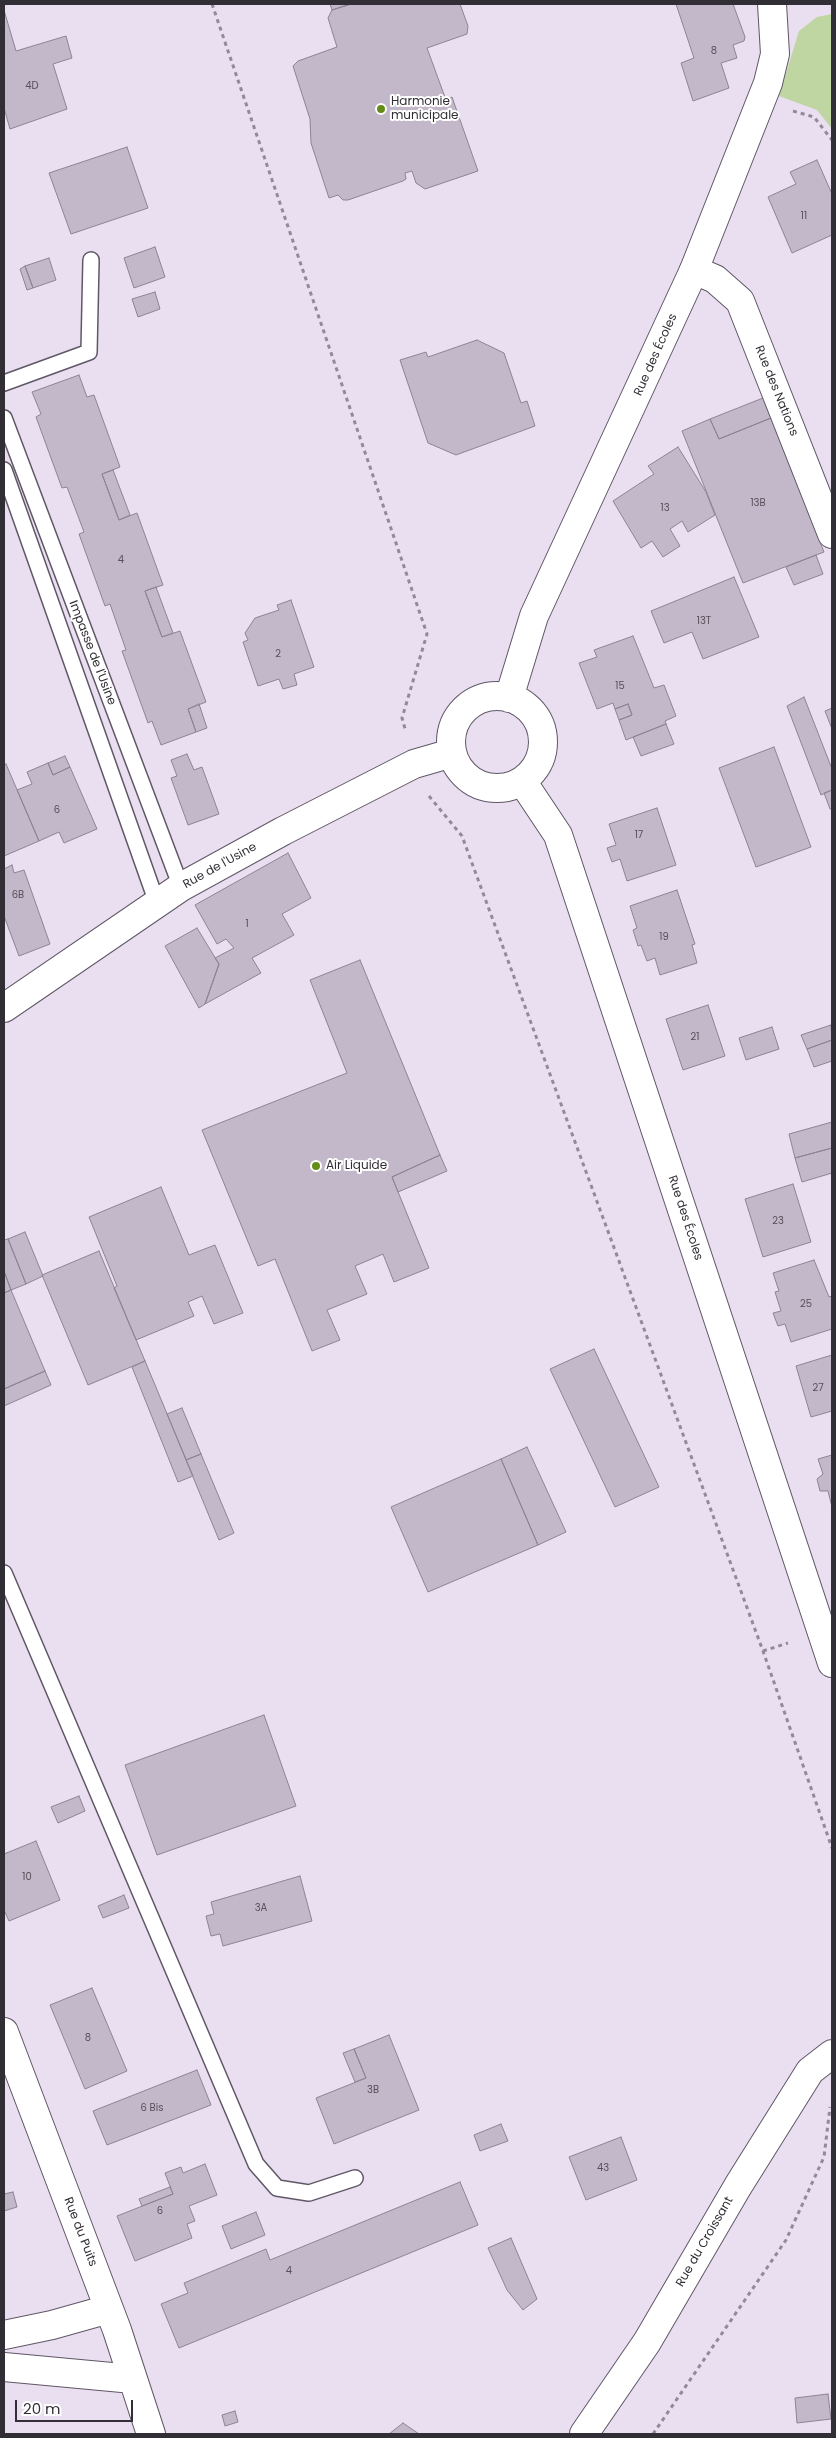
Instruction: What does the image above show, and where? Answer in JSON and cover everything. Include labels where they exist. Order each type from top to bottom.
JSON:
[{"type":"street","name":"Rue des Écoles","points":[[509,698],[534,616],[694,270],[768,83],[775,54],[772,4]]},
{"type":"street","name":"Rue des Nations","points":[[694,270],[715,279],[740,301],[832,534]]},
{"type":"street","points":[[484,698],[509,698],[524,706],[536,718],[542,735],[542,752],[535,768],[522,781],[509,786],[494,788],[480,785],[467,778],[457,766],[452,753],[451,739],[454,725],[461,713],[472,704],[484,698]]},
{"type":"street","name":"Rue de l'Usine","points":[[4,1008],[181,887],[283,830],[414,764],[452,753]]},
{"type":"street","name":"Rue des Écoles","points":[[522,781],[558,835],[832,1663]]},
{"type":"street","name":"Rue du Puits","points":[[4,2032],[109,2309],[151,2434]]},
{"type":"street","name":"Rue du Croissant","points":[[584,2434],[647,2342],[738,2186],[806,2077],[810,2071],[832,2054]]},
{"type":"street","points":[[4,2335],[52,2325],[109,2309]]},
{"type":"street","points":[[4,2367],[133,2379]]},
{"type":"lane","points":[[4,383],[89,352],[91,260]]},
{"type":"lane","name":"Impasse de l'Usine","points":[[4,418],[181,887]]},
{"type":"lane","points":[[4,470],[157,903]]},
{"type":"lane","points":[[4,1573],[256,2164],[277,2188],[309,2193],[355,2178]]},
{"type":"path","points":[[212,4],[427,634],[402,718],[414,764],[430,800],[462,836],[763,1651],[832,1848]]},
{"type":"path","points":[[761,101],[814,117],[832,140]]},
{"type":"path","points":[[653,2434],[786,2240],[824,2157],[830,2102]]},
{"type":"green space","points":[[832,14],[832,129],[817,110],[779,96],[799,31],[817,17]]},
{"type":"building","points":[[330,4],[351,4],[332,10]]},
{"type":"building","name":"Harmonie municipale","points":[[351,4],[460,4],[468,26],[467,34],[427,48],[446,100],[452,97],[478,171],[425,189],[416,183],[412,171],[405,173],[406,179],[403,181],[348,200],[343,200],[338,195],[329,198],[311,143],[310,119],[293,66],[298,61],[337,47],[328,18],[332,10]]},
{"type":"building","points":[[676,4],[733,4],[745,37],[744,41],[733,45],[737,58],[721,63],[729,88],[693,101],[681,63],[694,58]]},
{"type":"building","points":[[4,10],[16,51],[66,36],[72,58],[53,64],[67,109],[10,129],[4,108]]},
{"type":"building","points":[[127,147],[148,208],[71,234],[49,173]]},
{"type":"building","points":[[817,160],[832,194],[832,235],[792,253],[768,197],[796,184],[790,172]]},
{"type":"building","points":[[155,247],[165,277],[134,288],[124,258]]},
{"type":"building","points":[[49,258],[56,280],[33,288],[25,266]]},
{"type":"building","points":[[25,266],[33,288],[27,290],[20,269]]},
{"type":"building","points":[[155,292],[160,309],[138,317],[132,299]]},
{"type":"building","points":[[477,340],[504,353],[521,403],[527,401],[535,426],[456,455],[428,443],[400,360],[426,352],[428,357]]},
{"type":"building","points":[[79,375],[87,397],[94,395],[120,467],[102,474],[119,520],[137,513],[163,585],[145,591],[162,637],[180,631],[206,702],[188,709],[196,732],[161,745],[152,721],[148,723],[122,651],[126,650],[110,604],[105,606],[79,534],[84,532],[67,487],[62,488],[36,417],[41,414],[32,392]]},
{"type":"building","points":[[763,398],[771,418],[719,439],[710,419]]},
{"type":"building","points":[[771,418],[824,552],[743,583],[682,431],[710,419],[719,439]]},
{"type":"building","points":[[678,447],[706,492],[715,515],[688,532],[682,521],[670,529],[680,546],[663,557],[652,541],[641,548],[613,501],[654,474],[648,466]]},
{"type":"building","points":[[113,470],[130,515],[119,520],[102,474]]},
{"type":"building","points":[[816,555],[823,574],[794,585],[786,567]]},
{"type":"building","points":[[734,577],[759,637],[703,659],[692,632],[664,643],[651,611]]},
{"type":"building","points":[[156,587],[173,633],[162,637],[145,591]]},
{"type":"building","points":[[291,600],[314,667],[294,674],[297,685],[283,689],[279,679],[258,686],[243,642],[248,640],[245,633],[255,618],[279,610],[277,605]]},
{"type":"building","points":[[633,636],[654,688],[664,685],[676,716],[665,721],[666,724],[626,740],[619,720],[632,715],[628,704],[615,709],[613,703],[597,709],[579,663],[597,657],[594,650]]},
{"type":"building","points":[[804,697],[832,769],[832,790],[821,795],[787,706]]},
{"type":"building","points":[[199,704],[207,728],[196,732],[188,709]]},
{"type":"building","points":[[628,704],[632,715],[619,720],[615,709]]},
{"type":"building","points":[[832,708],[832,729],[825,711]]},
{"type":"building","points":[[666,724],[674,744],[641,756],[633,737]]},
{"type":"building","points":[[774,747],[811,847],[756,867],[719,768]]},
{"type":"building","points":[[187,754],[194,770],[202,767],[219,814],[188,825],[171,778],[177,776],[171,760]]},
{"type":"building","points":[[65,756],[70,767],[53,775],[48,763]]},
{"type":"building","points":[[48,763],[53,775],[70,767],[97,829],[64,843],[59,832],[39,841],[17,790],[32,784],[27,772]]},
{"type":"building","points":[[6,764],[39,841],[4,856],[4,765]]},
{"type":"building","points":[[832,790],[832,809],[830,809],[824,793]]},
{"type":"building","points":[[657,808],[676,865],[627,881],[620,859],[612,862],[607,848],[616,845],[609,824]]},
{"type":"building","points":[[288,853],[311,898],[282,914],[294,935],[252,958],[261,973],[205,1004],[219,964],[215,958],[234,948],[226,939],[217,944],[195,905]]},
{"type":"building","points":[[12,865],[14,873],[24,870],[50,944],[19,956],[4,916],[4,869]]},
{"type":"building","points":[[677,890],[695,944],[692,945],[697,963],[660,975],[655,958],[647,961],[641,945],[638,946],[633,930],[637,928],[630,906]]},
{"type":"building","points":[[197,928],[219,964],[205,1004],[199,1008],[165,946]]},
{"type":"building","name":"Air Liquide","points":[[360,960],[440,1155],[392,1177],[429,1268],[394,1282],[383,1254],[355,1266],[367,1294],[327,1310],[340,1340],[312,1351],[275,1259],[258,1266],[202,1130],[347,1073],[310,980]]},
{"type":"building","points":[[708,1005],[725,1056],[683,1070],[666,1019]]},
{"type":"building","points":[[831,1025],[832,1040],[807,1049],[801,1035]]},
{"type":"building","points":[[772,1027],[779,1049],[746,1060],[739,1038]]},
{"type":"building","points":[[832,1040],[832,1061],[814,1067],[807,1049]]},
{"type":"building","points":[[832,1122],[832,1148],[795,1158],[789,1134]]},
{"type":"building","points":[[832,1148],[832,1173],[802,1182],[795,1158]]},
{"type":"building","points":[[440,1155],[447,1171],[398,1192],[392,1177]]},
{"type":"building","points":[[793,1184],[811,1242],[763,1257],[745,1199]]},
{"type":"building","points":[[161,1187],[189,1255],[215,1245],[243,1313],[214,1324],[202,1296],[188,1302],[194,1316],[136,1340],[114,1288],[117,1286],[89,1217]]},
{"type":"building","points":[[25,1232],[43,1276],[26,1284],[8,1239]]},
{"type":"building","points":[[8,1239],[26,1284],[11,1290],[4,1271],[4,1240]]},
{"type":"building","points":[[99,1251],[145,1361],[88,1385],[42,1275]]},
{"type":"building","points":[[814,1260],[829,1297],[832,1296],[832,1329],[791,1342],[785,1324],[778,1326],[773,1313],[781,1311],[775,1292],[779,1291],[773,1273]]},
{"type":"building","points":[[4,1271],[11,1290],[4,1293]]},
{"type":"building","points":[[11,1290],[45,1371],[4,1389],[4,1293]]},
{"type":"building","points":[[594,1349],[659,1487],[615,1507],[550,1369]]},
{"type":"building","points":[[832,1355],[832,1411],[811,1417],[796,1366]]},
{"type":"building","points":[[145,1361],[193,1476],[178,1482],[132,1367]]},
{"type":"building","points":[[45,1371],[51,1385],[4,1406],[4,1389]]},
{"type":"building","points":[[182,1408],[201,1454],[186,1460],[167,1414]]},
{"type":"building","points":[[527,1447],[566,1532],[538,1545],[501,1459]]},
{"type":"building","points":[[201,1454],[234,1533],[219,1540],[186,1460]]},
{"type":"building","points":[[832,1455],[832,1507],[828,1491],[820,1491],[817,1479],[823,1474],[818,1459]]},
{"type":"building","points":[[501,1459],[538,1545],[428,1592],[391,1507]]},
{"type":"building","points":[[264,1715],[296,1806],[157,1855],[125,1765]]},
{"type":"building","points":[[79,1796],[85,1811],[58,1823],[51,1807]]},
{"type":"building","points":[[36,1841],[60,1900],[9,1921],[4,1910],[4,1854]]},
{"type":"building","points":[[300,1876],[312,1921],[223,1946],[220,1934],[211,1936],[206,1916],[214,1914],[211,1902]]},
{"type":"building","points":[[124,1895],[129,1908],[103,1918],[98,1906]]},
{"type":"building","points":[[92,1988],[127,2071],[85,2089],[50,2005]]},
{"type":"building","points":[[389,2035],[419,2110],[334,2144],[316,2098],[366,2078],[354,2049]]},
{"type":"building","points":[[354,2049],[366,2078],[355,2082],[343,2053]]},
{"type":"building","points":[[197,2070],[211,2105],[107,2145],[93,2111]]},
{"type":"building","points":[[501,2124],[508,2141],[480,2151],[474,2135]]},
{"type":"building","points":[[621,2137],[637,2180],[586,2200],[569,2157]]},
{"type":"building","points":[[205,2164],[217,2195],[189,2206],[195,2221],[187,2224],[192,2238],[135,2261],[117,2216],[173,2194],[165,2173],[181,2167],[183,2173]]},
{"type":"building","points":[[460,2182],[478,2225],[179,2348],[161,2304],[188,2293],[184,2283],[266,2249],[270,2260]]},
{"type":"building","points":[[170,2187],[173,2194],[142,2206],[139,2199]]},
{"type":"building","points":[[13,2192],[17,2207],[4,2211],[4,2194]]},
{"type":"building","points":[[256,2212],[265,2235],[231,2249],[222,2226]]},
{"type":"building","points":[[511,2238],[537,2299],[523,2310],[507,2290],[488,2248]]},
{"type":"building","points":[[828,2394],[831,2419],[797,2423],[795,2398]]},
{"type":"building","points":[[235,2411],[238,2422],[225,2426],[222,2415]]},
{"type":"building","points":[[403,2423],[419,2434],[389,2434]]},
{"type":"place","name":"Harmonie municipale","points":[[381,109]]},
{"type":"place","name":"Air Liquide","points":[[316,1166]]}]
